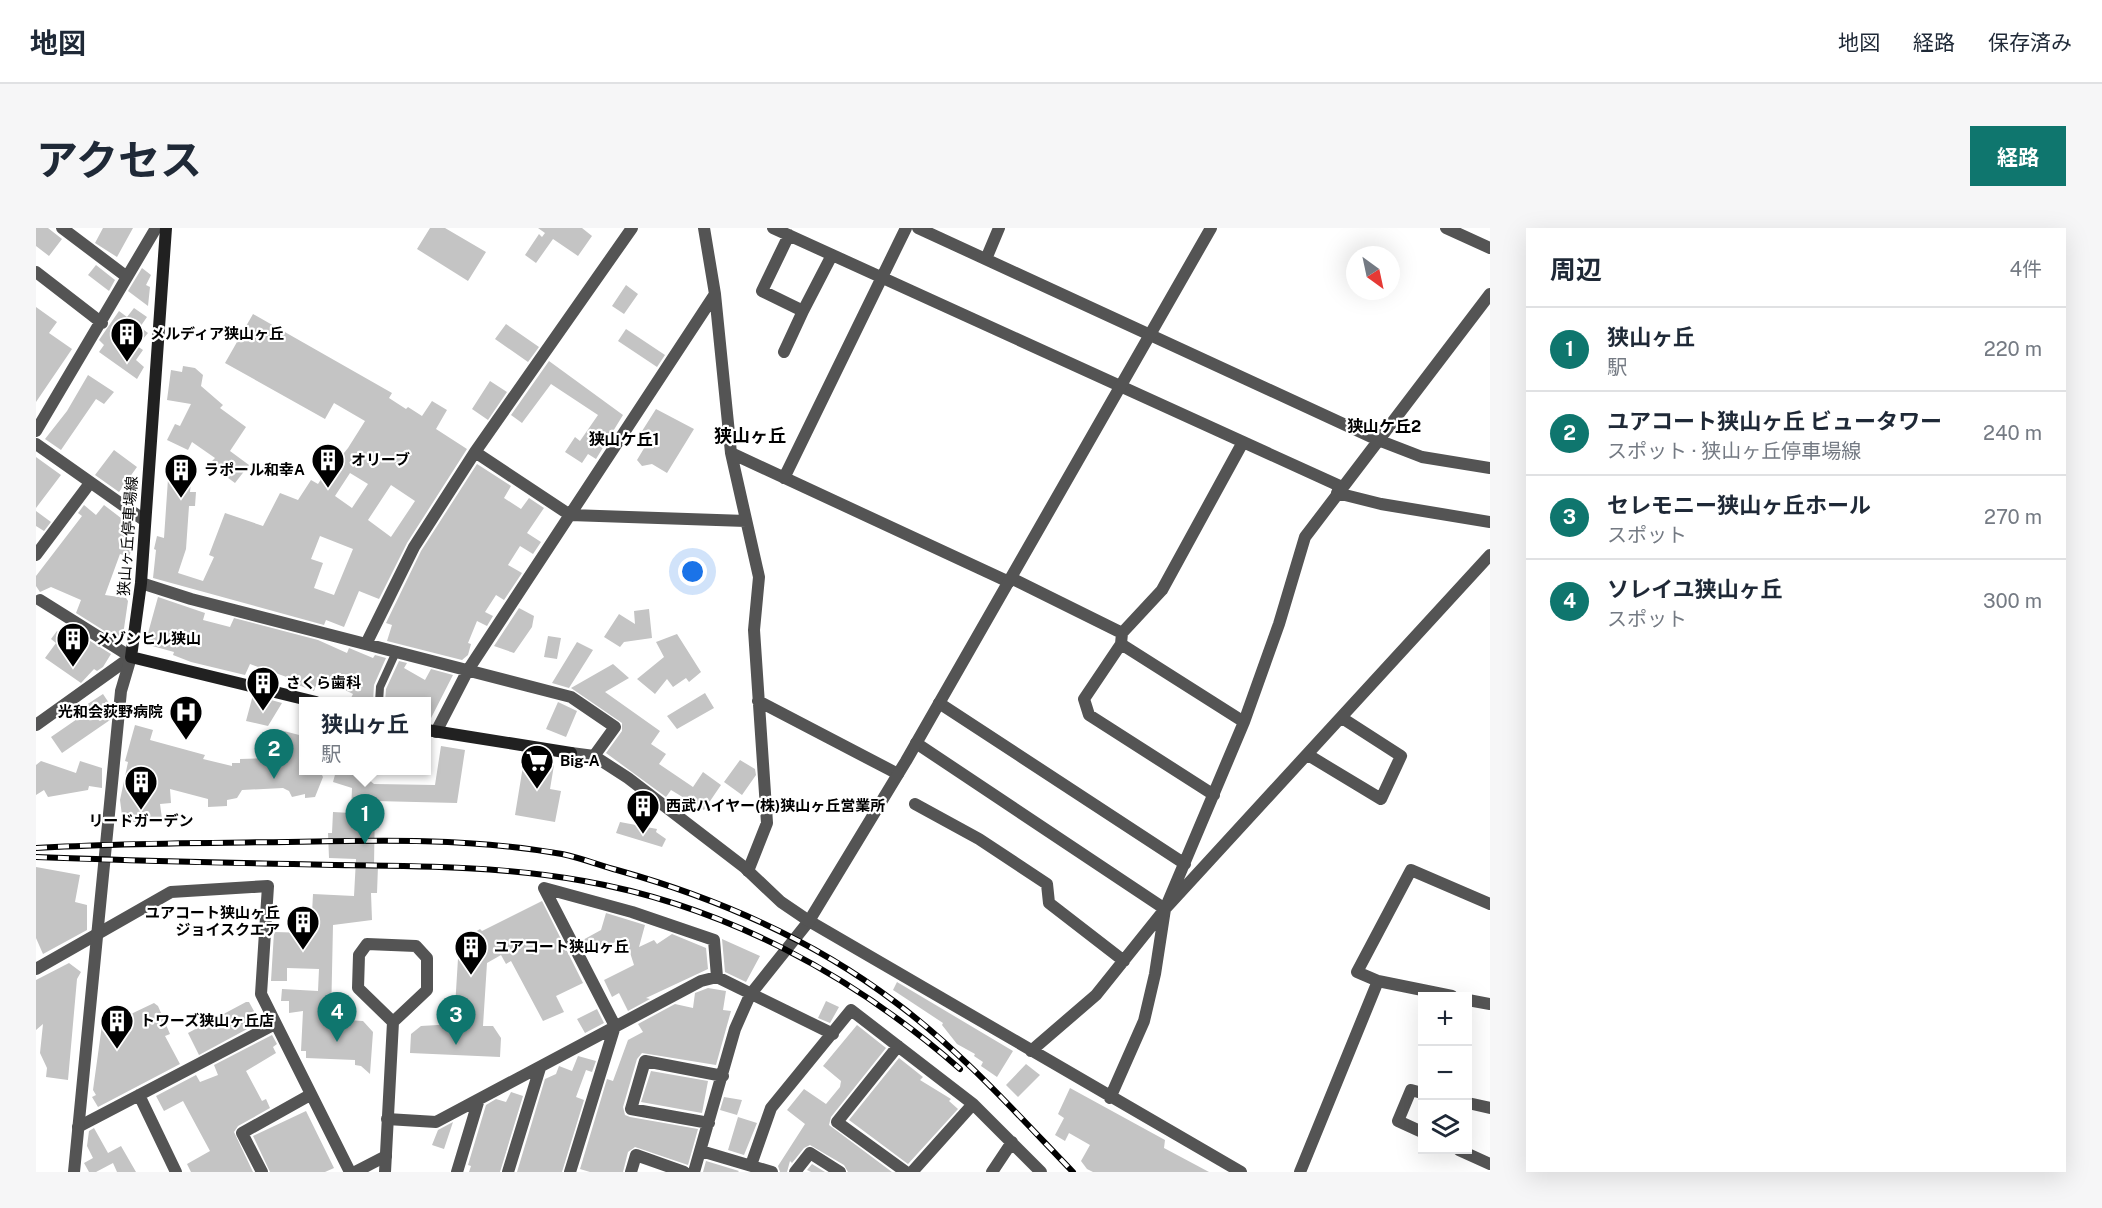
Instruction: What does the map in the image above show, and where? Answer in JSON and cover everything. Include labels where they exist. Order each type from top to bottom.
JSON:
[{"type":"main road","name":"狭山ヶ丘停車場線","points":[[131,657],[141,583],[166,228]]},
{"type":"main road","points":[[131,657],[299,698]]},
{"type":"main road","points":[[431,731],[571,753]]},
{"type":"street","points":[[62,228],[127,277]]},
{"type":"street","points":[[36,431],[102,323],[156,228]]},
{"type":"street","points":[[366,644],[414,547],[475,452],[632,228]]},
{"type":"street","points":[[704,228],[715,294],[731,453],[759,577],[754,630],[767,824],[748,871]]},
{"type":"street","points":[[773,228],[1243,442],[1340,490],[1381,504],[1490,522]]},
{"type":"street","points":[[784,478],[906,228]]},
{"type":"street","points":[[918,228],[1151,333],[1378,440],[1422,457],[1490,468]]},
{"type":"street","points":[[986,259],[999,228]]},
{"type":"street","points":[[693,1172],[735,1029],[750,995],[809,921],[898,774],[1211,228]]},
{"type":"street","points":[[1446,228],[1490,248]]},
{"type":"street","points":[[789,236],[762,291],[803,311]]},
{"type":"street","points":[[783,352],[832,255]]},
{"type":"street","points":[[36,272],[102,323]]},
{"type":"street","points":[[431,731],[468,670],[715,294]]},
{"type":"street","points":[[1110,1098],[1144,1021],[1159,953],[1165,909],[1244,722],[1279,624],[1305,537],[1490,294]]},
{"type":"street","points":[[1214,795],[1089,715],[1084,699],[1122,638],[1161,590],[1243,442]]},
{"type":"street","points":[[36,444],[144,520]]},
{"type":"street","points":[[475,452],[570,515],[746,521]]},
{"type":"street","points":[[731,453],[1010,580],[1122,638],[1244,722]]},
{"type":"street","points":[[36,555],[90,483]]},
{"type":"street","points":[[1031,1052],[1096,995],[1165,909],[1490,555]]},
{"type":"street","points":[[141,583],[571,697],[615,728],[594,756]]},
{"type":"street","points":[[40,600],[131,657]]},
{"type":"street","points":[[380,697],[381,687],[396,652]]},
{"type":"street","points":[[36,725],[131,657]]},
{"type":"street","points":[[74,1172],[121,691],[131,657]]},
{"type":"street","points":[[758,701],[898,774]]},
{"type":"street","points":[[939,703],[1185,864]]},
{"type":"street","points":[[1308,755],[1381,799],[1401,756],[1342,718]]},
{"type":"street","points":[[916,743],[1165,909]]},
{"type":"street","points":[[571,753],[594,756],[628,778],[748,871],[782,902],[809,921],[1110,1098],[1241,1172]]},
{"type":"street","points":[[915,804],[979,839],[1047,884],[1049,903],[1124,961]]},
{"type":"street","points":[[1432,992],[1378,981],[1358,972],[1411,870],[1490,904]]},
{"type":"street","points":[[36,969],[171,892],[268,886],[261,994],[350,1172]]},
{"type":"street","points":[[570,1172],[615,1026],[544,888],[632,912],[714,940],[717,978]]},
{"type":"street","points":[[386,1172],[393,1022],[427,990],[427,958],[416,946],[367,944],[359,955],[358,988],[393,1022]]},
{"type":"street","points":[[387,1119],[436,1122],[700,981],[717,978],[833,1034]]},
{"type":"street","points":[[1300,1172],[1378,981]]},
{"type":"street","points":[[1472,1001],[1490,1004]]},
{"type":"street","points":[[751,1165],[771,1108],[851,1010],[973,1104],[1041,1172]]},
{"type":"street","points":[[78,1127],[275,1024]]},
{"type":"street","points":[[898,1046],[837,1122],[906,1172]]},
{"type":"street","points":[[709,1123],[631,1110],[645,1062],[723,1076]]},
{"type":"street","points":[[508,1172],[540,1068]]},
{"type":"street","points":[[1418,1092],[1411,1090],[1398,1121],[1418,1130]]},
{"type":"street","points":[[139,1095],[176,1172]]},
{"type":"street","points":[[262,1172],[242,1133],[310,1095]]},
{"type":"street","points":[[457,1172],[479,1099]]},
{"type":"street","points":[[912,1172],[973,1104]]},
{"type":"street","points":[[1472,1104],[1490,1108]]},
{"type":"street","points":[[992,1172],[1012,1142]]},
{"type":"street","points":[[701,1151],[772,1172]]},
{"type":"street","points":[[795,1172],[810,1153],[840,1172]]},
{"type":"street","points":[[1470,1154],[1490,1164]]},
{"type":"street","points":[[631,1172],[636,1155],[684,1172]]},
{"type":"street","points":[[355,1172],[386,1156]]},
{"type":"building","points":[[36,228],[48,228],[62,239],[49,256],[36,246]]},
{"type":"building","points":[[103,228],[133,228],[117,257],[95,243]]},
{"type":"building","points":[[430,228],[445,228],[486,252],[468,281],[417,249]]},
{"type":"building","points":[[538,228],[582,228],[592,236],[578,256],[553,239],[536,263],[525,255],[539,234],[542,237],[545,233]]},
{"type":"building","points":[[96,265],[115,280],[109,291],[88,275]]},
{"type":"building","points":[[142,268],[151,275],[146,285],[150,287],[148,306],[128,291]]},
{"type":"building","points":[[626,285],[638,294],[624,314],[612,306]]},
{"type":"building","points":[[36,307],[57,322],[49,333],[72,349],[36,402]]},
{"type":"building","points":[[134,308],[147,317],[140,327],[148,333],[137,346],[143,350],[136,360],[144,367],[137,379],[99,352],[104,345],[99,340],[119,311],[127,317]]},
{"type":"building","points":[[253,314],[392,393],[389,398],[406,409],[408,407],[422,416],[432,401],[447,410],[436,429],[467,449],[407,543],[379,599],[359,591],[344,627],[326,620],[324,625],[153,578],[157,536],[164,538],[168,479],[191,481],[190,492],[196,492],[195,506],[189,506],[186,549],[178,573],[203,581],[214,557],[209,555],[225,513],[263,526],[280,493],[298,500],[311,480],[318,484],[332,462],[335,464],[348,448],[365,421],[334,403],[325,419],[225,363]],"holes":[[[350,473],[368,484],[352,508],[335,496]],[[391,485],[415,501],[391,537],[368,520]],[[320,536],[353,549],[334,595],[314,588],[323,563],[311,559]]]},
{"type":"building","points":[[506,324],[539,347],[528,362],[495,339]]},
{"type":"building","points":[[626,329],[665,355],[657,367],[618,341]]},
{"type":"building","points":[[549,361],[623,415],[596,459],[588,454],[582,463],[565,452],[575,437],[580,441],[598,415],[551,384],[522,423],[511,415]]},
{"type":"building","points":[[183,366],[195,368],[203,375],[201,386],[223,405],[220,408],[246,427],[230,451],[249,465],[235,483],[220,472],[223,469],[212,461],[215,458],[192,442],[188,450],[167,440],[175,424],[180,426],[191,404],[167,400],[171,370],[182,372]]},
{"type":"building","points":[[88,375],[114,392],[104,404],[96,399],[61,450],[45,439],[67,411]]},
{"type":"building","points":[[490,381],[507,392],[488,420],[472,409]]},
{"type":"building","points":[[656,409],[694,429],[667,473],[652,464],[642,466],[637,460],[646,445],[637,439]]},
{"type":"building","points":[[114,450],[137,467],[119,492],[95,475]]},
{"type":"building","points":[[36,457],[61,475],[36,508]]},
{"type":"building","points":[[477,464],[511,486],[504,498],[521,509],[529,498],[544,508],[527,533],[541,542],[533,554],[520,546],[508,565],[522,573],[504,600],[496,595],[485,612],[493,616],[487,626],[477,621],[468,643],[471,644],[468,655],[462,660],[387,641],[392,625],[386,623],[421,551]]},
{"type":"building","points":[[84,505],[96,515],[104,505],[134,528],[123,541],[133,545],[129,557],[120,554],[105,595],[126,598],[128,601],[122,642],[76,613],[81,600],[51,587],[40,592],[36,586],[36,576],[82,516],[78,513]]},
{"type":"building","points":[[36,511],[51,522],[44,531],[36,526]]},
{"type":"building","points":[[158,597],[205,613],[203,620],[230,627],[234,618],[318,640],[347,653],[349,648],[373,658],[375,655],[386,658],[374,685],[373,697],[352,697],[353,694],[319,677],[314,691],[298,685],[298,681],[250,664],[245,675],[191,662],[173,655],[174,652],[145,644]]},
{"type":"building","points":[[519,608],[534,616],[532,627],[514,653],[494,646]]},
{"type":"building","points":[[649,609],[652,638],[624,642],[620,647],[604,637],[619,614],[635,624],[634,611]]},
{"type":"building","points":[[71,629],[111,654],[103,667],[97,671],[94,669],[81,683],[45,658],[56,643],[51,639],[57,631],[66,638]]},
{"type":"building","points":[[677,634],[701,672],[689,682],[686,678],[673,687],[667,679],[655,694],[637,679],[664,657],[656,642]]},
{"type":"building","points":[[548,636],[561,638],[557,659],[544,657]]},
{"type":"building","points":[[577,642],[593,650],[569,688],[552,683]]},
{"type":"building","points":[[399,661],[407,663],[404,668],[425,680],[431,669],[453,675],[431,718],[431,697],[385,697],[386,689]]},
{"type":"building","points":[[613,664],[629,678],[605,692],[660,731],[651,744],[666,754],[659,764],[693,787],[703,772],[721,785],[704,810],[671,790],[666,797],[606,753],[622,731],[622,723],[571,688]]},
{"type":"building","points":[[705,693],[714,708],[677,729],[667,716]]},
{"type":"building","points":[[103,694],[109,703],[88,718],[110,720],[62,753],[51,737],[80,717],[86,717],[80,709]]},
{"type":"building","name":"さくら歯科","points":[[253,695],[282,703],[268,726],[246,721]]},
{"type":"building","points":[[558,702],[577,711],[566,737],[546,729]]},
{"type":"building","points":[[135,725],[153,730],[150,740],[205,755],[203,759],[232,766],[232,763],[240,763],[240,759],[277,758],[280,730],[299,735],[299,775],[322,775],[323,777],[315,797],[305,798],[305,794],[292,797],[289,791],[283,788],[242,790],[237,798],[227,800],[227,806],[208,807],[208,799],[170,789],[171,803],[160,804],[162,819],[123,823],[120,800],[128,762],[125,761]]},
{"type":"building","points":[[441,746],[465,750],[457,803],[375,801],[374,866],[378,866],[377,893],[371,893],[372,920],[333,925],[331,1019],[363,1021],[373,1032],[370,1074],[361,1066],[355,1065],[355,1060],[306,1058],[306,1051],[301,1051],[303,1011],[289,1013],[289,1001],[281,1001],[282,989],[318,991],[319,969],[287,968],[287,981],[271,981],[274,932],[311,933],[313,894],[354,896],[356,859],[329,858],[328,833],[332,833],[333,812],[351,813],[352,788],[333,782],[335,775],[363,775],[374,784],[435,785]]},
{"type":"building","name":"Big-A","points":[[524,760],[554,765],[550,789],[561,791],[555,822],[515,815]]},
{"type":"building","points":[[740,760],[755,769],[756,775],[742,795],[724,782]]},
{"type":"building","points":[[41,761],[76,773],[80,761],[102,768],[102,788],[89,786],[88,790],[48,797],[44,790],[36,795],[36,765]]},
{"type":"building","points":[[620,822],[657,829],[656,832],[666,839],[662,847],[616,833]]},
{"type":"building","points":[[36,867],[80,875],[75,902],[87,905],[87,930],[43,954],[36,938]]},
{"type":"building","points":[[542,901],[583,983],[556,996],[564,1012],[543,1021],[511,961],[506,964],[501,955],[487,963],[483,1026],[493,1026],[501,1038],[500,1057],[410,1053],[411,1034],[421,1026],[454,1024],[459,942],[480,929],[482,931]]},
{"type":"building","points":[[606,913],[645,925],[639,947],[654,940],[657,944],[672,934],[706,948],[708,969],[646,998],[650,999],[628,1011],[619,993],[612,997],[604,980],[634,965],[625,937],[591,954],[590,951],[587,953],[581,941],[601,930]]},
{"type":"building","points":[[722,939],[760,956],[746,982],[725,972]]},
{"type":"building","points":[[69,963],[81,972],[77,979],[68,1080],[46,1077],[47,1068],[40,1053],[43,1024],[36,1030],[36,980]]},
{"type":"building","points":[[897,982],[1013,1051],[997,1077],[981,1066],[983,1062],[974,1056],[975,1054],[957,1044],[942,1025],[943,1023],[893,990]]},
{"type":"building","points":[[708,988],[726,991],[723,1010],[731,1011],[716,1065],[642,1053],[637,1059],[623,1107],[625,1115],[630,1117],[698,1129],[688,1165],[635,1147],[628,1152],[623,1172],[590,1172],[580,1169],[607,1079],[613,1081],[628,1040],[643,1032],[638,1024],[675,1004],[693,1008],[695,993]]},
{"type":"building","points":[[826,1001],[839,1007],[830,1023],[818,1018]]},
{"type":"building","points":[[249,1002],[260,1022],[199,1055],[188,1033]]},
{"type":"building","points":[[154,1003],[158,1006],[170,1034],[165,1036],[180,1064],[98,1107],[92,1097],[96,1095],[93,1090],[102,1025],[110,1024]]},
{"type":"building","points":[[597,1009],[604,1023],[585,1033],[577,1019]]},
{"type":"building","points":[[857,1025],[886,1048],[831,1117],[829,1125],[892,1172],[848,1172],[844,1165],[810,1145],[804,1148],[792,1163],[790,1161],[787,1172],[780,1172],[778,1166],[805,1124],[787,1110],[804,1089],[826,1104],[840,1087],[841,1081],[823,1066]]},
{"type":"building","points":[[272,1035],[277,1044],[273,1047],[276,1053],[246,1071],[262,1101],[266,1099],[270,1108],[238,1126],[234,1132],[253,1172],[191,1172],[187,1164],[210,1151],[183,1101],[164,1111],[156,1096],[196,1075],[200,1082],[218,1075],[214,1065]]},
{"type":"building","points":[[578,1056],[596,1061],[592,1072],[586,1070],[576,1097],[584,1100],[562,1172],[517,1172],[545,1079],[556,1074],[559,1066],[572,1071]]},
{"type":"building","points":[[899,1058],[923,1077],[920,1080],[951,1099],[949,1101],[958,1109],[908,1164],[849,1120]]},
{"type":"building","points":[[1026,1064],[1040,1075],[1018,1097],[1006,1085]]},
{"type":"building","points":[[651,1071],[708,1081],[702,1113],[641,1102]]},
{"type":"building","points":[[1070,1088],[1165,1140],[1164,1148],[1209,1172],[1093,1172],[1087,1169],[1081,1161],[1090,1145],[1069,1133],[1065,1141],[1055,1135],[1064,1118],[1058,1114]]},
{"type":"building","points":[[511,1092],[523,1096],[500,1172],[469,1172],[471,1166],[468,1165],[486,1105],[496,1099],[506,1102]]},
{"type":"building","points":[[724,1097],[742,1100],[737,1115],[720,1110]]},
{"type":"building","points":[[306,1111],[334,1168],[325,1172],[270,1172],[253,1136]]},
{"type":"building","points":[[738,1117],[757,1123],[744,1155],[728,1150]]},
{"type":"building","points":[[453,1122],[444,1149],[432,1145],[438,1130]]},
{"type":"building","points":[[94,1128],[108,1153],[121,1146],[136,1172],[117,1172],[113,1163],[96,1172],[89,1172],[84,1163],[93,1158],[87,1146],[89,1131]]},
{"type":"building","points":[[706,1161],[739,1171],[703,1172]]},
{"type":"building","points":[[812,1164],[825,1172],[807,1170]]},
{"type":"railway","points":[[36,848],[130,844],[425,841],[494,845],[562,854],[654,881],[727,907],[762,923],[797,940],[863,979],[943,1041],[1073,1172]]},
{"type":"railway","points":[[36,857],[460,868],[553,876],[636,892],[737,927],[785,949],[876,1003],[960,1069]]},
{"type":"place","name":"メルディア狭山ヶ丘","points":[[127,363]]},
{"type":"place","name":"オリーブ","points":[[328,489]]},
{"type":"place","name":"ラポール和幸A","points":[[181,499]]},
{"type":"place","name":"メゾンヒル狭山","points":[[73,668]]},
{"type":"place","name":"さくら歯科","points":[[263,712]]},
{"type":"place","name":"光和会荻野病院","points":[[186,741]]},
{"type":"place","name":"ユアコート狭山ヶ丘 ビュータワー","points":[[274,779]]},
{"type":"place","name":"Big-A","points":[[537,790]]},
{"type":"place","name":"リードガーデン","points":[[141,811]]},
{"type":"place","name":"西武ハイヤー(株)狭山ヶ丘営業所","points":[[643,835]]},
{"type":"place","name":"狭山ヶ丘","points":[[365,844]]},
{"type":"place","name":"ユアコート狭山ヶ丘 ジョイスクエア","points":[[303,951]]},
{"type":"place","name":"ユアコート狭山ヶ丘","points":[[471,976]]},
{"type":"place","name":"ソレイユ狭山ヶ丘","points":[[337,1042]]},
{"type":"place","name":"セレモニー狭山ヶ丘ホール","points":[[456,1045]]},
{"type":"place","name":"トワーズ狭山ヶ丘店","points":[[117,1050]]},
{"type":"district","name":"狭山ケ丘2","points":[[1384,426]]},
{"type":"district","name":"狭山ヶ丘","points":[[750,436]]},
{"type":"district","name":"狭山ケ丘1","points":[[624,439]]}]
